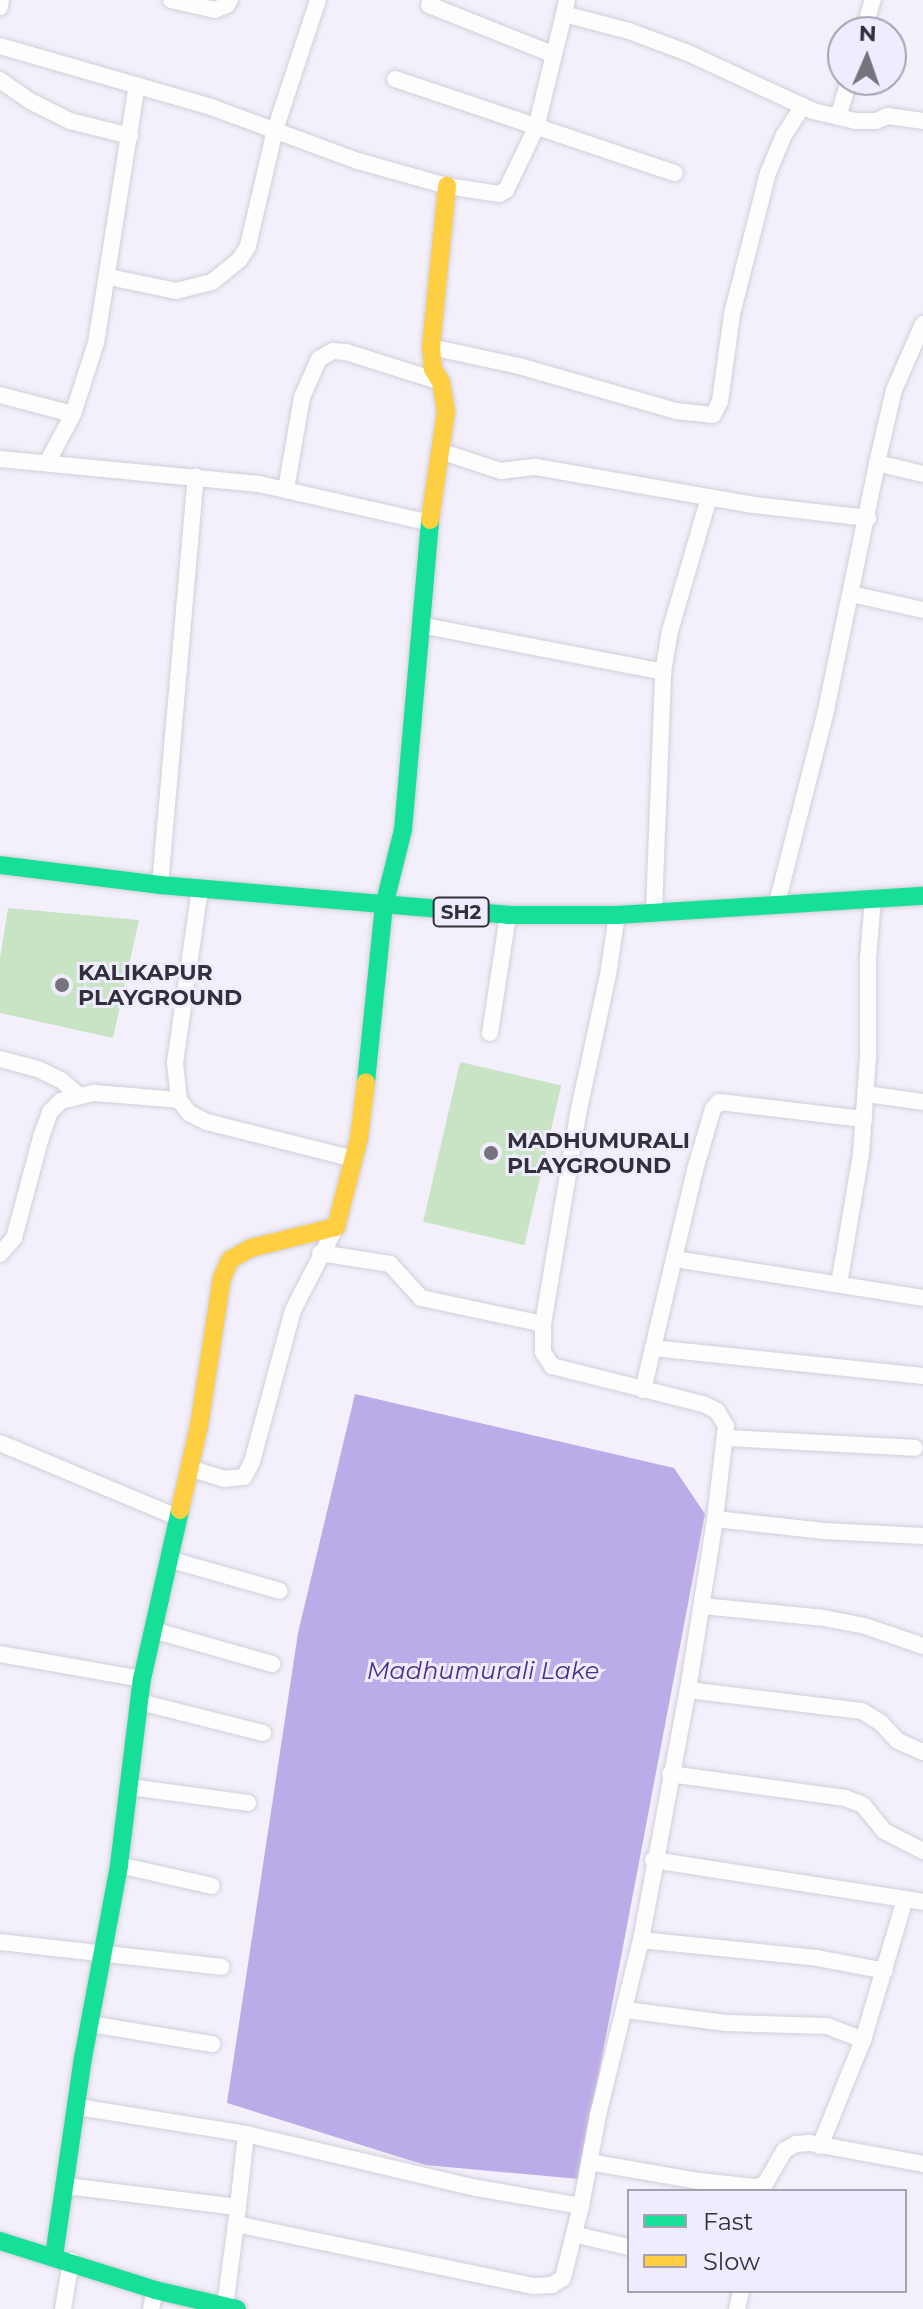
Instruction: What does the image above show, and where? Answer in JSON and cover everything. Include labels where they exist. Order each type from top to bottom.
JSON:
[{"type":"street","points":[[0,7],[1,0]]},
{"type":"street","points":[[171,0],[215,10],[227,5],[230,0]]},
{"type":"street","points":[[109,277],[176,291],[212,282],[228,272],[248,246],[275,130],[318,0]]},
{"type":"street","points":[[429,5],[552,54]]},
{"type":"street","points":[[0,46],[137,85],[358,161],[447,186],[489,194],[506,190],[536,128],[565,7],[688,53],[803,106],[838,117],[876,121],[888,116],[901,116],[923,121]]},
{"type":"street","points":[[395,79],[675,173]]},
{"type":"street","points":[[0,80],[30,101],[70,121],[130,136]]},
{"type":"street","points":[[47,463],[73,414],[88,375],[109,277],[137,85]]},
{"type":"street","points":[[838,117],[844,96]]},
{"type":"street","points":[[431,347],[519,366],[676,411],[713,415],[720,401],[732,314],[768,173],[784,135],[803,106]]},
{"type":"street","points":[[189,1468],[224,1479],[244,1477],[252,1462],[293,1310],[336,1227],[354,1159],[378,988],[384,906],[403,830],[430,523],[446,411],[441,382],[433,369],[431,347],[447,186]]},
{"type":"street","points":[[777,903],[851,594],[894,390],[923,324]]},
{"type":"street","points":[[286,489],[302,397],[319,359],[333,351],[346,352],[441,382]]},
{"type":"street","points":[[0,395],[73,414]]},
{"type":"street","points":[[440,451],[501,471],[536,467],[709,498],[868,518]]},
{"type":"street","points":[[0,459],[196,477],[286,489],[430,523]]},
{"type":"street","points":[[877,463],[923,474]]},
{"type":"street","points":[[160,885],[196,477]]},
{"type":"street","points":[[654,911],[663,672],[670,631],[709,498]]},
{"type":"street","points":[[851,594],[923,610]]},
{"type":"street","points":[[420,625],[663,672]]},
{"type":"street","name":"SH2","points":[[0,865],[200,889],[508,915],[617,915],[923,896]]},
{"type":"street","points":[[200,889],[175,1062],[179,1100],[189,1113],[207,1122],[354,1159]]},
{"type":"street","points":[[839,1284],[864,1119],[873,898]]},
{"type":"street","points":[[490,1033],[508,915]]},
{"type":"street","points":[[66,2186],[237,2216],[534,2286],[552,2285],[563,2278],[577,2235],[589,2162],[641,1940],[653,1860],[702,1606],[726,1426],[717,1411],[552,1366],[543,1352],[543,1324],[579,1109],[608,975],[617,915]]},
{"type":"street","points":[[0,1059],[38,1069],[61,1080],[77,1094]]},
{"type":"street","points":[[0,1254],[14,1238],[50,1112],[61,1101],[77,1094],[179,1100]]},
{"type":"street","points":[[866,1094],[923,1102]]},
{"type":"street","points":[[643,1390],[695,1170],[713,1109],[719,1102],[864,1119]]},
{"type":"street","points":[[63,2309],[66,2186],[90,2024],[119,1865],[142,1679],[189,1468],[222,1278],[230,1260],[251,1248],[336,1227]]},
{"type":"street","points":[[320,1253],[390,1264],[421,1298],[543,1324]]},
{"type":"street","points":[[675,1259],[923,1298]]},
{"type":"street","points":[[653,1348],[923,1376]]},
{"type":"street","points":[[725,1438],[915,1448]]},
{"type":"street","points":[[0,1443],[177,1517]]},
{"type":"street","points":[[715,1519],[824,1531],[923,1536]]},
{"type":"street","points":[[168,1559],[280,1591]]},
{"type":"street","points":[[702,1606],[824,1618],[865,1626],[923,1646]]},
{"type":"street","points":[[153,1630],[272,1664]]},
{"type":"street","points":[[0,1654],[142,1679]]},
{"type":"street","points":[[688,1690],[862,1711],[898,1741],[923,1752]]},
{"type":"street","points":[[140,1702],[263,1733]]},
{"type":"street","points":[[670,1774],[845,1798],[863,1805],[884,1831],[923,1851]]},
{"type":"street","points":[[130,1787],[248,1803]]},
{"type":"street","points":[[653,1860],[923,1902]]},
{"type":"street","points":[[119,1865],[212,1886]]},
{"type":"street","points":[[820,2146],[863,2040],[905,1899]]},
{"type":"street","points":[[641,1940],[817,1958],[885,1971]]},
{"type":"street","points":[[0,1942],[222,1967]]},
{"type":"street","points":[[626,2010],[726,2023],[827,2026],[863,2040]]},
{"type":"street","points":[[90,2024],[212,2044]]},
{"type":"street","points":[[78,2107],[246,2134],[477,2188],[581,2206]]},
{"type":"street","points":[[0,2241],[62,2258],[153,2300],[231,2308],[246,2134]]},
{"type":"street","points":[[589,2162],[756,2187],[772,2182],[785,2150],[796,2144],[923,2164]]},
{"type":"street","points":[[577,2235],[627,2247]]},
{"type":"green space","name":"KALIKAPUR PLAYGROUND","points":[[8,908],[139,920],[113,1038],[0,1013],[0,958]]},
{"type":"green space","name":"MADHUMURALI PLAYGROUND","points":[[460,1062],[561,1085],[524,1245],[423,1222]]},
{"type":"water","name":"Madhumurali Lake","points":[[355,1394],[674,1468],[705,1514],[579,2179],[425,2165],[227,2103],[298,1633]]},
{"type":"traffic: fast","points":[[366,1082],[384,906],[403,830],[430,520]]},
{"type":"traffic: fast","points":[[0,865],[160,885],[508,915],[617,915],[923,896]]},
{"type":"traffic: fast","points":[[54,2256],[83,2058],[119,1865],[142,1679],[180,1510]]},
{"type":"traffic: fast","points":[[0,2241],[155,2290],[237,2309]]},
{"type":"traffic: slow","points":[[430,520],[446,411],[441,382],[433,369],[431,347],[447,186]]},
{"type":"traffic: slow","points":[[180,1510],[199,1426],[222,1278],[230,1260],[251,1248],[336,1227],[359,1138],[366,1082]]},
{"type":"place","name":"KALIKAPUR PLAYGROUND","points":[[62,985]]},
{"type":"place","name":"MADHUMURALI PLAYGROUND","points":[[491,1153]]}]
